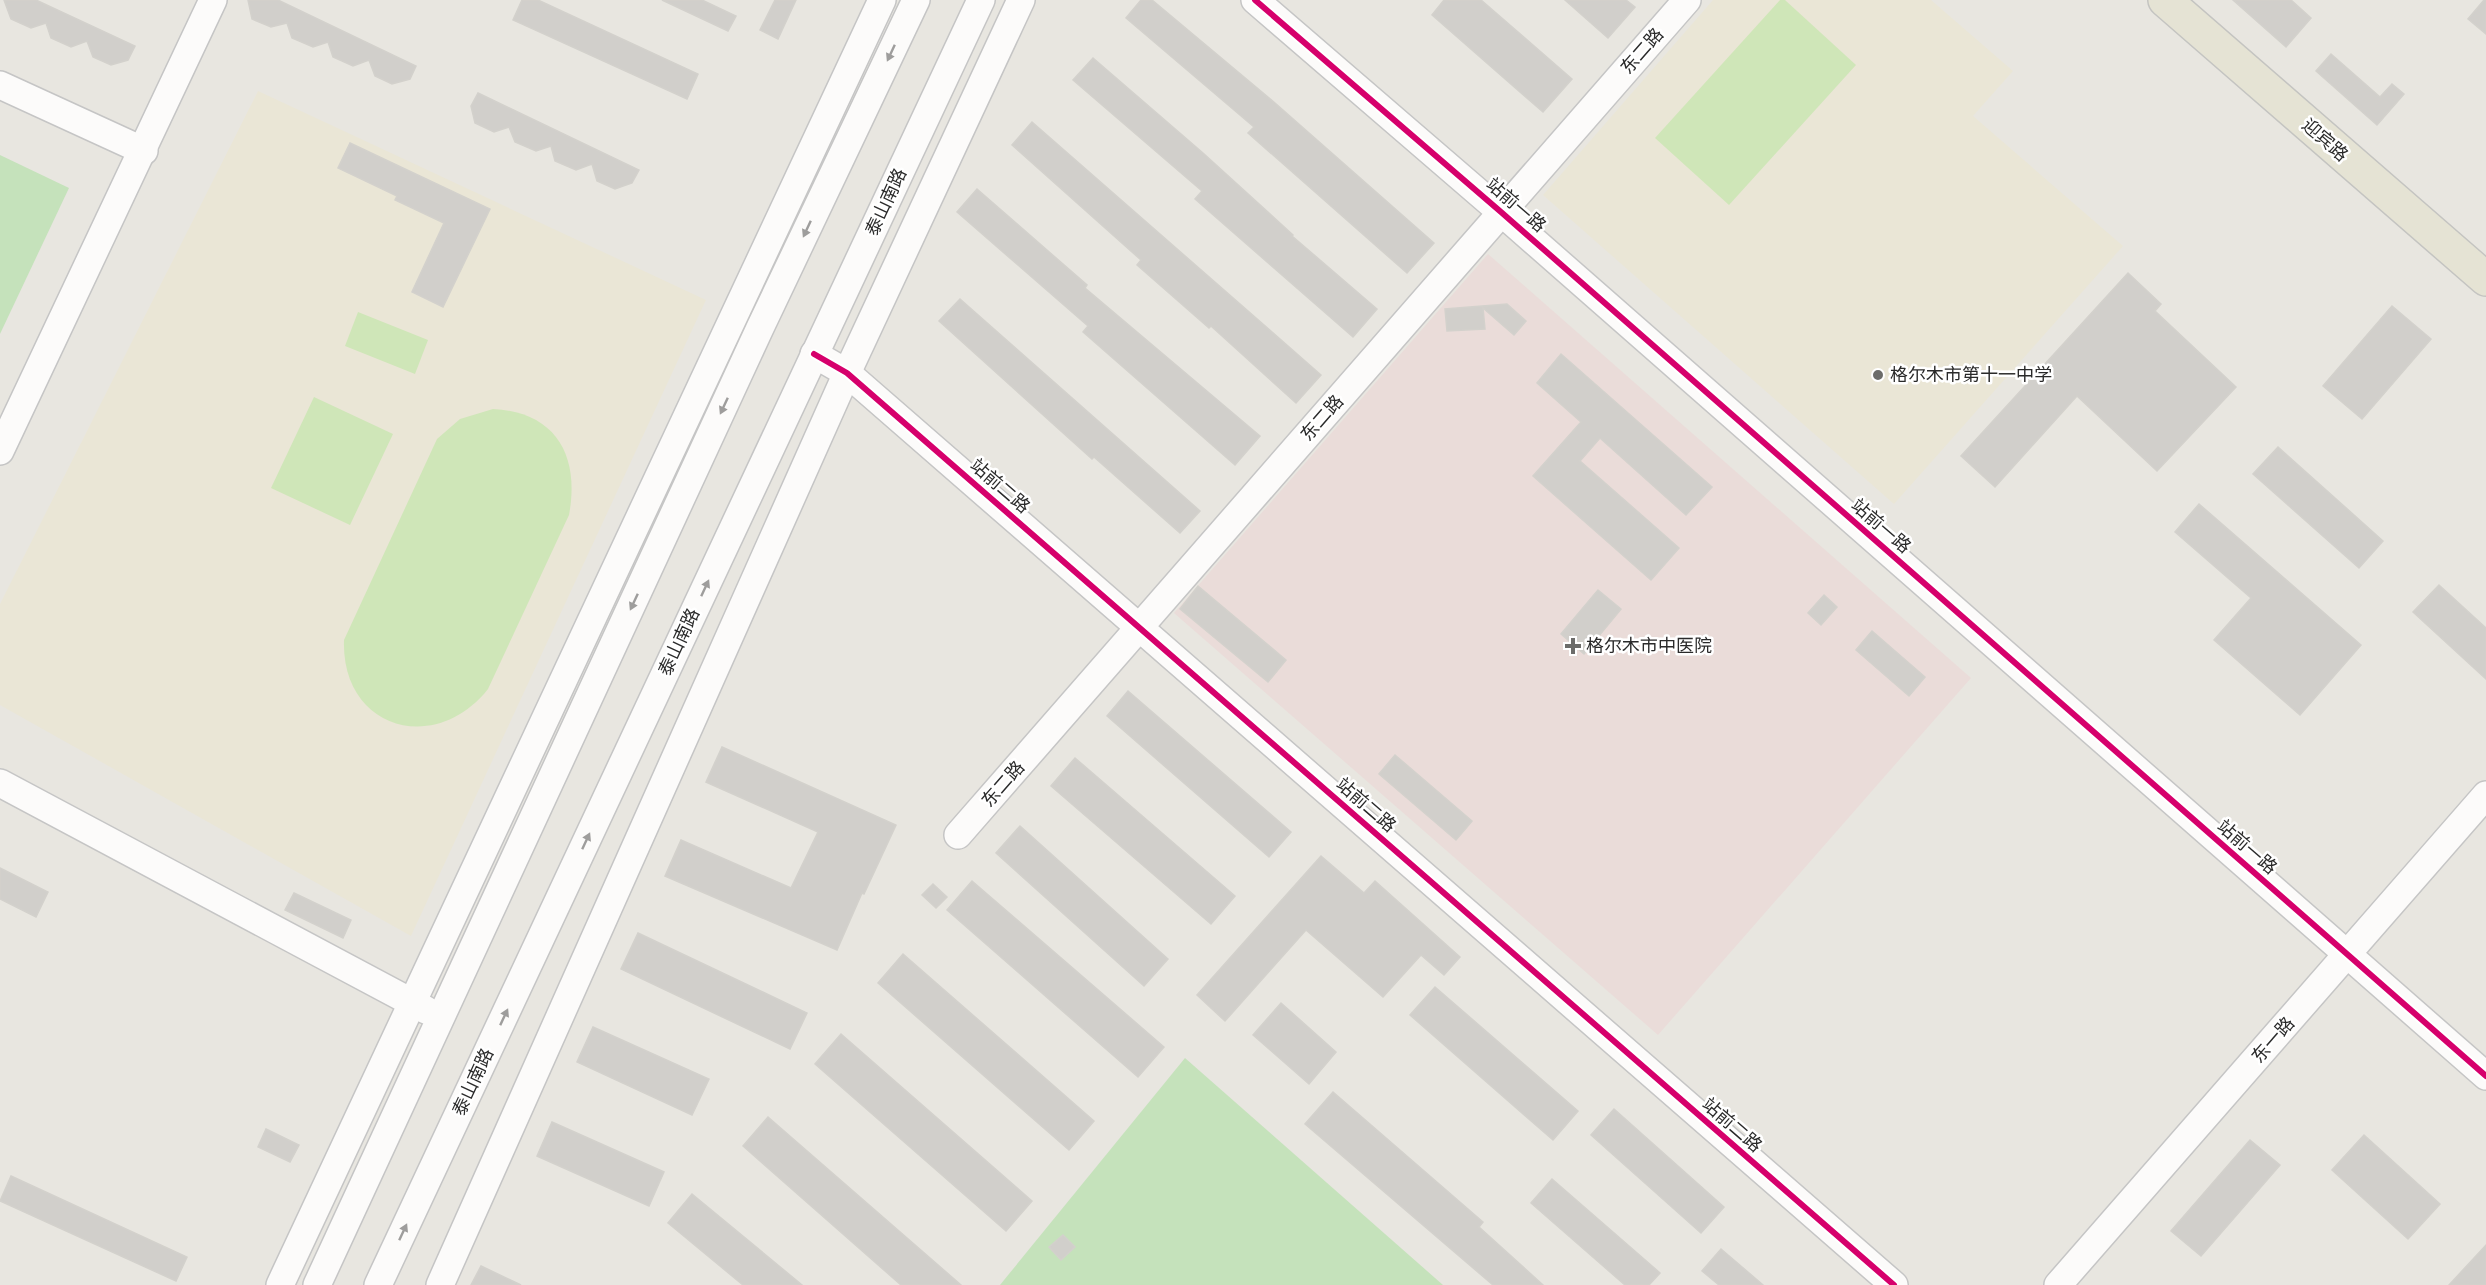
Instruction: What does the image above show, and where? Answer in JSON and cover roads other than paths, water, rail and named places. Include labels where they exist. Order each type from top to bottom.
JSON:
[{"type":"main road","name":"迎宾路","points":[[2165,0],[2486,279]]},
{"type":"street","points":[[0,451],[144,151],[213,0]]},
{"type":"street","points":[[280,1285],[882,0]]},
{"type":"street","points":[[317,1285],[760,328],[915,0]]},
{"type":"street","name":"泰山南路","points":[[378,1285],[981,0]]},
{"type":"street","points":[[440,1285],[848,373],[1021,0]]},
{"type":"street","name":"站前一路","points":[[1255,0],[1501,212],[2486,1076]]},
{"type":"street","name":"东二路","points":[[958,835],[1687,0]]},
{"type":"street","points":[[0,85],[144,151]]},
{"type":"street","name":"站前二路","points":[[814,354],[848,373],[1894,1285]]},
{"type":"street","points":[[0,783],[413,1002],[440,1019]]},
{"type":"street","name":"东一路","points":[[2058,1285],[2486,795]]},
{"type":"place","name":"格尔木市第十一中学","points":[[1878,375]]},
{"type":"place","name":"格尔木市中医院","points":[[1573,646]]}]
